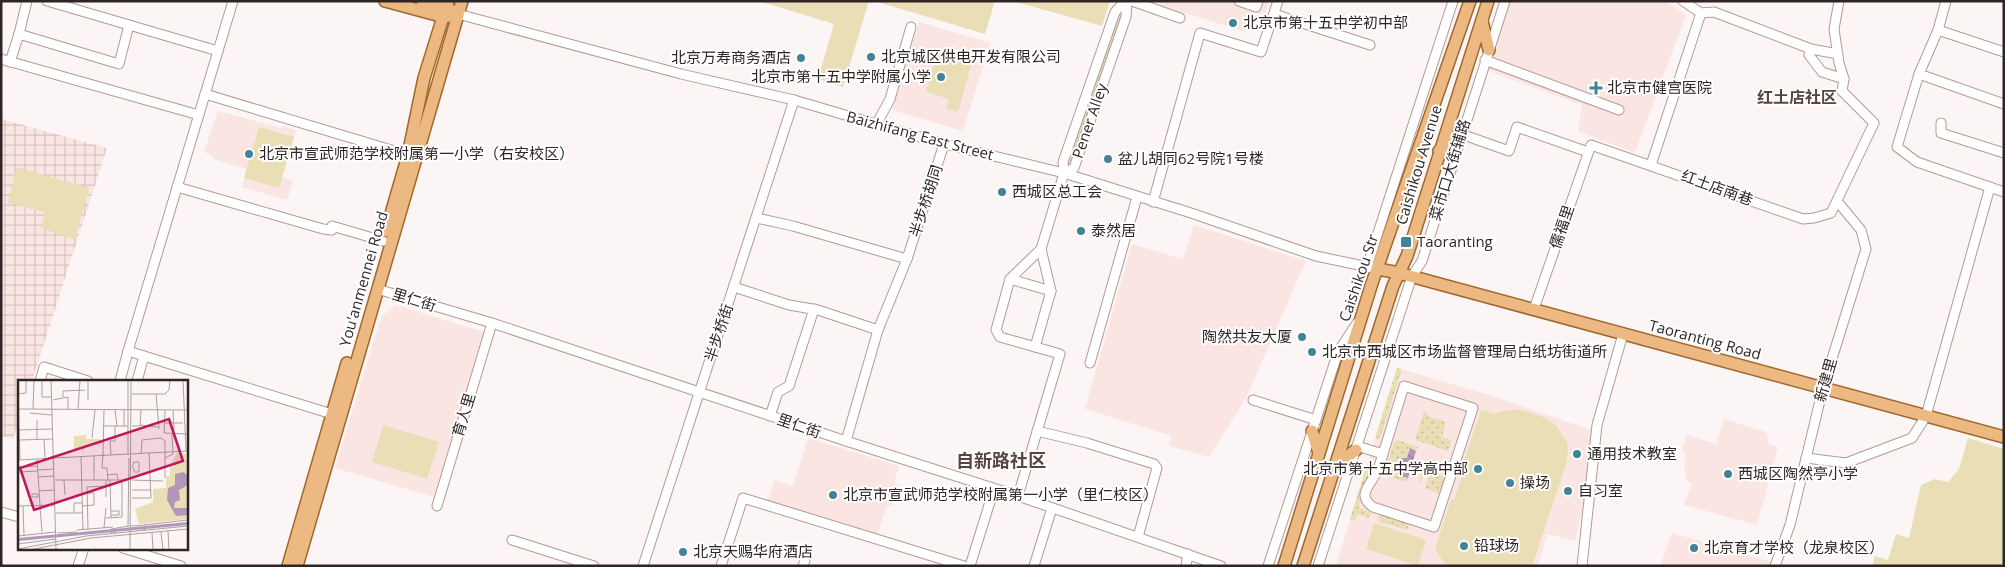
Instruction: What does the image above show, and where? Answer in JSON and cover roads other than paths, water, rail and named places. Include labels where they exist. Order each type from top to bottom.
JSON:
[{"type":"main road","points":[[385,1],[446,9]]},
{"type":"main road","points":[[422,1],[458,14]]},
{"type":"main road","name":"You'anmennei Road","points":[[297,566],[462,1]]},
{"type":"main road","name":"Caishikou Str","points":[[1285,561],[1362,315],[1372,268],[1470,1]]},
{"type":"main road","name":"Caishikou Avenue","points":[[1303,566],[1393,286],[1407,256],[1488,1]]},
{"type":"main road","name":"You'anmennei Road","points":[[288,566],[408,155],[424,78],[446,9]]},
{"type":"main road","points":[[1482,20],[1487,55]]},
{"type":"main road","points":[[1439,151],[1461,134]]},
{"type":"main road","name":"Taoranting Road","points":[[1372,268],[1412,276],[2004,437]]},
{"type":"main road","points":[[1314,425],[1319,453]]},
{"type":"main road","points":[[1336,465],[1356,448]]},
{"type":"main road","points":[[1272,566],[1285,561]]},
{"type":"street","points":[[27,1],[19,34],[6,60],[199,115]]},
{"type":"street","points":[[47,1],[218,51]]},
{"type":"street","points":[[120,380],[233,1]]},
{"type":"street","name":"Pener Alley","points":[[1064,173],[1074,168],[1126,17],[1126,1]]},
{"type":"street","points":[[1132,1],[1180,18]]},
{"type":"street","points":[[1239,1],[1256,7],[1258,1]]},
{"type":"street","points":[[1153,202],[1200,33],[1261,52],[1278,1]]},
{"type":"street","points":[[1372,268],[1453,1]]},
{"type":"street","name":"菜市口大街辅路","points":[[1318,566],[1412,276],[1422,261],[1505,1]]},
{"type":"street","points":[[1682,1],[1701,12],[1714,12],[1811,49],[1838,54]]},
{"type":"street","points":[[1837,201],[1874,124],[1842,91],[1844,79],[1834,28],[1840,1]]},
{"type":"street","points":[[1946,1],[1938,30],[1919,74],[1897,147],[1917,162],[2004,192]]},
{"type":"street","points":[[1651,164],[1701,12]]},
{"type":"street","name":"Baizhifang East Street","points":[[458,14],[681,74],[794,100],[944,144],[1064,173],[1316,256],[1372,268]]},
{"type":"street","points":[[1274,14],[1370,45]]},
{"type":"street","points":[[19,34],[119,64],[129,25]]},
{"type":"street","points":[[876,125],[890,98],[911,27]]},
{"type":"street","points":[[1938,30],[2004,52]]},
{"type":"street","points":[[1811,49],[1809,55],[1822,72],[1844,79]]},
{"type":"street","points":[[1487,55],[1620,110]]},
{"type":"street","points":[[1919,74],[2004,104]]},
{"type":"street","points":[[206,94],[408,155]]},
{"type":"street","name":"半步桥街","points":[[643,566],[794,100]]},
{"type":"street","points":[[1941,123],[1941,133],[2004,153]]},
{"type":"street","name":"红土店南巷","points":[[1461,134],[1509,151],[1517,127],[1590,149],[1651,164],[1803,218],[1814,218],[1831,213],[1837,201]]},
{"type":"street","name":"半步桥胡同","points":[[846,441],[878,330],[907,259],[944,144]]},
{"type":"street","name":"儒福里","points":[[1534,309],[1590,149]]},
{"type":"street","points":[[1018,496],[1060,354],[1000,337],[996,330],[1010,279],[1041,249],[1064,173]]},
{"type":"street","points":[[177,187],[323,230],[332,230],[332,226],[383,241]]},
{"type":"street","points":[[1806,458],[1846,463],[1912,438],[1926,416],[1990,187]]},
{"type":"street","points":[[1090,363],[1137,197]]},
{"type":"street","name":"新建里","points":[[1775,566],[1790,525],[1823,388],[1866,249],[1861,230],[1837,201]]},
{"type":"street","points":[[756,218],[793,226],[907,259]]},
{"type":"street","points":[[1035,347],[1051,291],[1041,249]]},
{"type":"street","points":[[1010,279],[1051,291]]},
{"type":"street","points":[[734,287],[788,305],[814,309],[878,330]]},
{"type":"street","name":"里仁街","points":[[377,288],[1018,496],[1220,566]]},
{"type":"street","points":[[770,416],[778,392],[789,386],[814,309]]},
{"type":"street","points":[[1268,566],[1338,352],[1362,315]]},
{"type":"street","name":"育人里","points":[[437,506],[492,324]]},
{"type":"street","points":[[1582,566],[1597,425],[1624,334]]},
{"type":"street","points":[[128,351],[332,414]]},
{"type":"street","points":[[137,380],[144,356]]},
{"type":"street","points":[[40,380],[44,367],[85,380]]},
{"type":"street","points":[[1404,386],[1473,408],[1434,527],[1367,503],[1365,498],[1366,490],[1376,475],[1383,454],[1404,386]]},
{"type":"street","points":[[1253,400],[1314,425]]},
{"type":"street","points":[[1037,430],[1087,442],[1154,464],[1157,468],[1138,537]]},
{"type":"street","points":[[1356,448],[1383,454]]},
{"type":"street","points":[[970,566],[994,489]]},
{"type":"street","points":[[721,566],[744,498],[964,566]]},
{"type":"street","points":[[1034,566],[1052,508]]},
{"type":"street","points":[[1,512],[18,517]]},
{"type":"street","points":[[512,540],[594,566]]},
{"type":"street","points":[[78,566],[83,550]]},
{"type":"street","points":[[129,550],[181,566]]},
{"type":"street","points":[[1186,566],[1188,554]]},
{"type":"water","points":[[1410,448],[1416,451],[1408,478],[1401,476],[1405,465],[1400,461],[1402,458],[1407,458]]},
{"type":"place","name":"北京市第十五中学初中部","points":[[1233,23]]},
{"type":"place","name":"北京城区供电开发有限公司","points":[[871,57]]},
{"type":"place","name":"北京万寿商务酒店","points":[[801,58]]},
{"type":"place","name":"北京市第十五中学附属小学","points":[[941,77]]},
{"type":"place","name":"北京市健宫医院","points":[[1596,88]]},
{"type":"place","name":"北京市宣武师范学校附属第一小学（右安校区）","points":[[249,154]]},
{"type":"place","name":"盆儿胡同62号院1号楼","points":[[1108,159]]},
{"type":"place","name":"西城区总工会","points":[[1002,192]]},
{"type":"place","name":"泰然居","points":[[1081,231]]},
{"type":"place","name":"Taoranting","points":[[1406,242]]},
{"type":"place","name":"陶然共友大厦","points":[[1302,337]]},
{"type":"place","name":"北京市西城区市场监督管理局白纸坊街道所","points":[[1312,352]]},
{"type":"place","name":"通用技术教室","points":[[1577,454]]},
{"type":"place","name":"北京市第十五中学高中部","points":[[1478,469]]},
{"type":"place","name":"西城区陶然亭小学","points":[[1728,474]]},
{"type":"place","name":"操场","points":[[1510,483]]},
{"type":"place","name":"自习室","points":[[1568,491]]},
{"type":"place","name":"北京市宣武师范学校附属第一小学（里仁校区）","points":[[833,495]]},
{"type":"place","name":"铅球场","points":[[1464,546]]},
{"type":"place","name":"北京育才学校（龙泉校区）","points":[[1694,548]]},
{"type":"place","name":"北京天赐华府酒店","points":[[683,552]]},
{"type":"district","name":"红土店社区","points":[[1797,97]]},
{"type":"district","name":"自新路社区","points":[[1001,461]]}]
